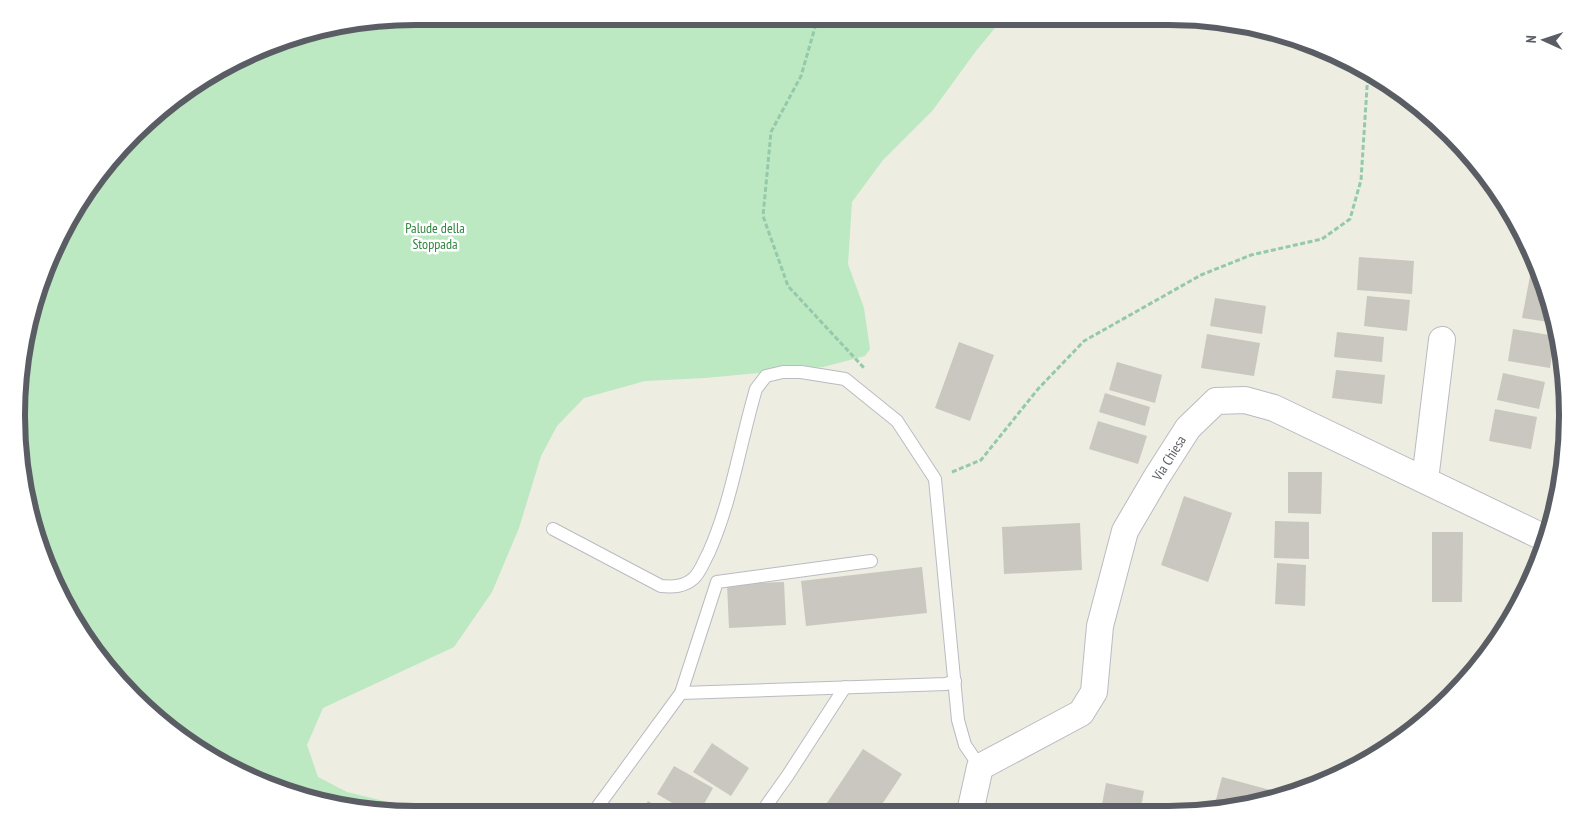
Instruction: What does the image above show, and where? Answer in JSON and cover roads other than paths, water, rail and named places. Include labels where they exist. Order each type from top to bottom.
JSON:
[{"type":"street","points":[[1425,480],[1442,340]]},
{"type":"street","name":"Via Chiesa","points":[[980,767],[1081,713],[1094,692],[1100,626],[1125,532],[1188,428],[1216,402],[1245,400],[1274,408],[1540,536]]},
{"type":"street","points":[[971,806],[980,767]]},
{"type":"lane","points":[[552,529],[661,586],[674,587],[685,584],[700,571],[720,526],[756,389],[766,376],[783,372],[801,372],[845,379],[897,421],[935,479],[958,720],[965,745],[980,767]]},
{"type":"lane","points":[[598,806],[681,693],[717,582],[871,561]]},
{"type":"lane","points":[[681,693],[946,684],[954,681]]},
{"type":"lane","points":[[766,806],[845,687]]},
{"type":"park label","name":"Palude della Stoppada","points":[[435,236]]}]
